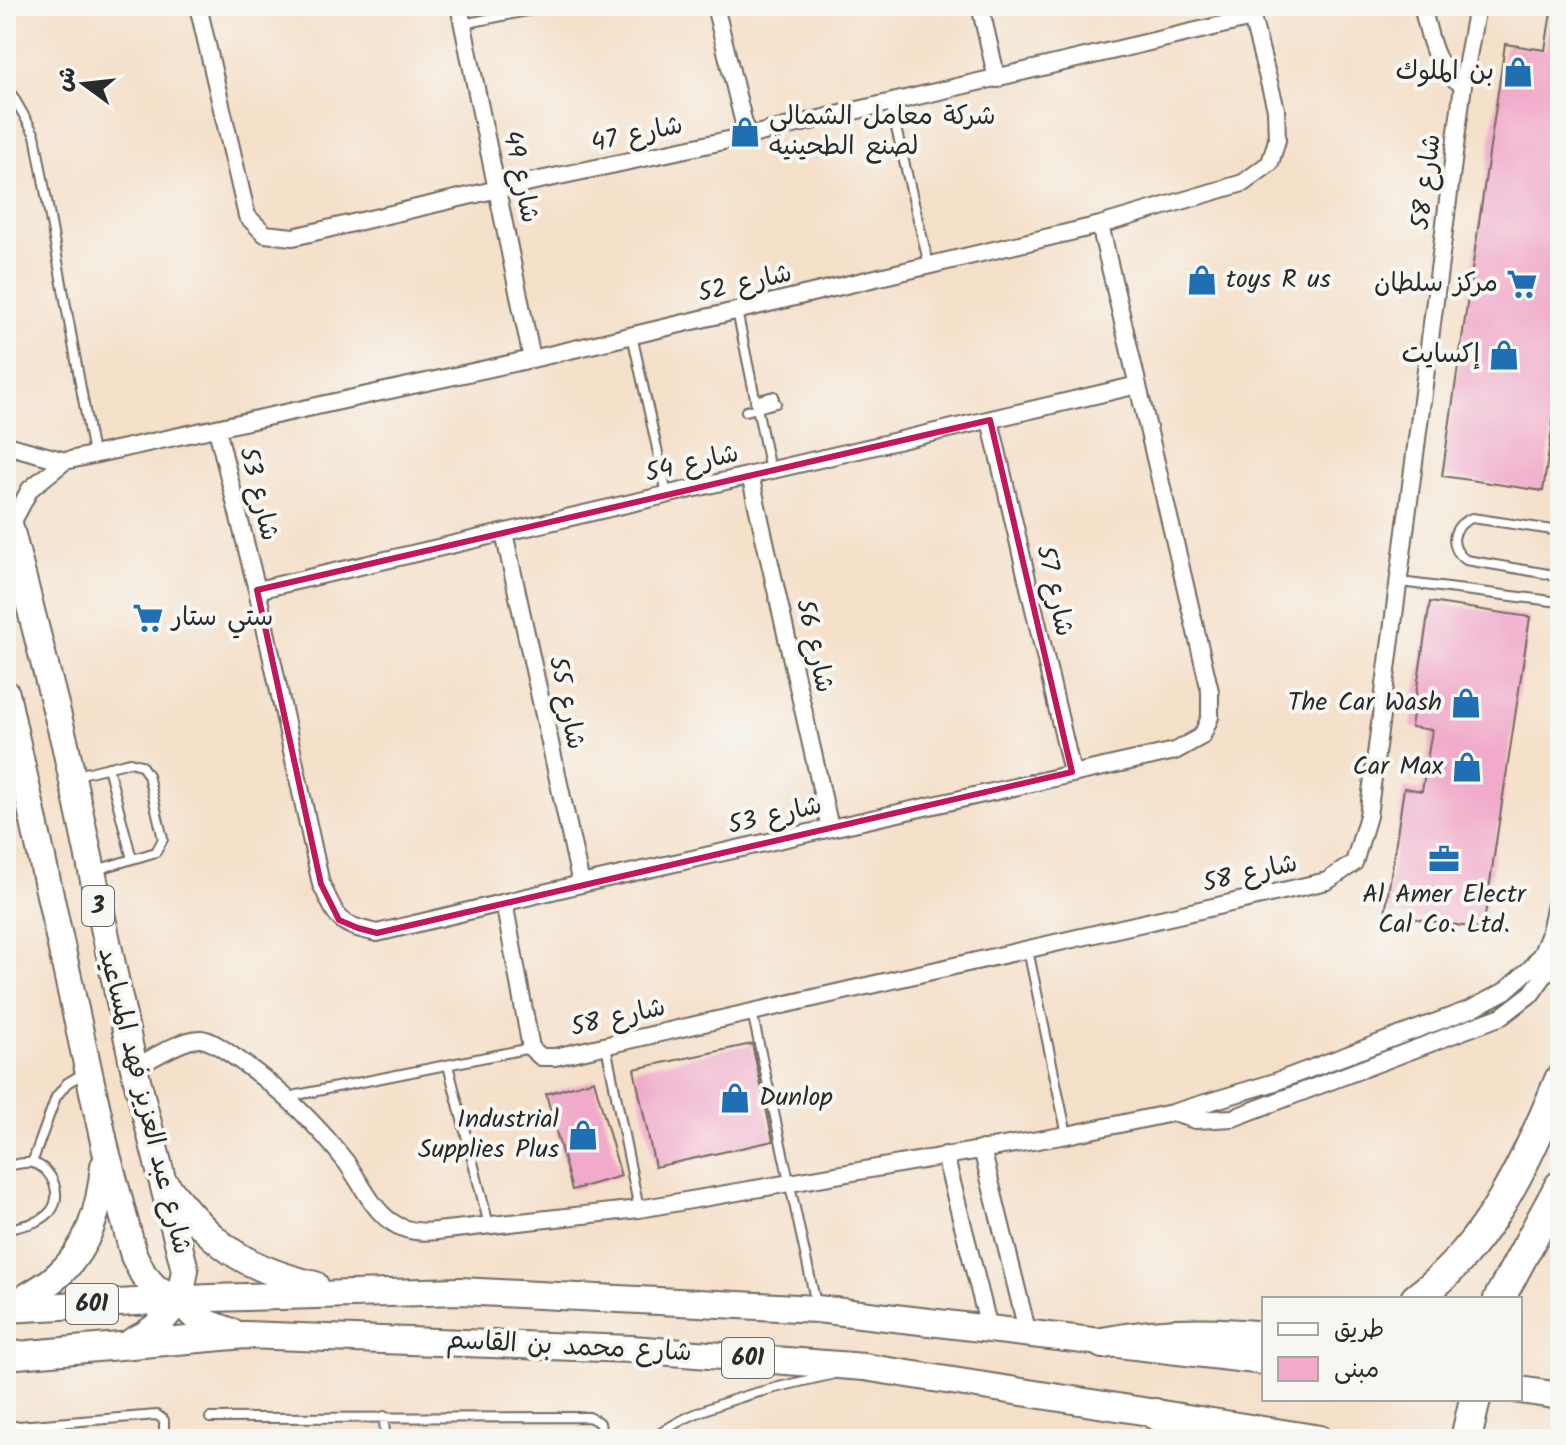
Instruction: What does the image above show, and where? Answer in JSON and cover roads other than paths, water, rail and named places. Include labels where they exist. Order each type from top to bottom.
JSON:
[{"type":"highway","points":[[1418,1297],[1458,1262],[1494,1214],[1531,1147],[1560,1080]]},
{"type":"highway","points":[[1500,1297],[1560,1188]]},
{"type":"highway","points":[[1103,1343],[1187,1332],[1262,1337]]},
{"type":"highway","points":[[1466,1439],[1475,1401]]},
{"type":"highway","points":[[1155,1414],[1215,1439]]},
{"type":"main road","name":"شارع عبد العزيز فهد المساعيد","points":[[6,694],[106,1151],[134,1256],[155,1288],[178,1299],[185,1270],[134,1068],[65,744],[8,520]]},
{"type":"main road","points":[[19,751],[38,762],[60,754],[65,744]]},
{"type":"main road","points":[[6,1309],[56,1277],[82,1248],[95,1220],[106,1151]]},
{"type":"main road","points":[[160,1178],[196,1222],[220,1245],[246,1262],[277,1276],[346,1293]]},
{"type":"main road","name":"شارع محمد بن القاسم","points":[[6,1309],[178,1299],[460,1291],[817,1309],[1262,1361]]},
{"type":"main road","points":[[126,1344],[155,1329],[166,1319],[178,1299],[205,1322],[245,1335]]},
{"type":"main road","name":"شارع محمد بن القاسم","points":[[6,1356],[245,1335],[632,1349],[864,1367],[1320,1439]]},
{"type":"main road","points":[[1522,1390],[1560,1396]]},
{"type":"street","name":"شارع 47","points":[[198,6],[247,216],[265,234],[293,237],[997,79],[1250,12]]},
{"type":"street","name":"شارع 49","points":[[459,6],[532,359]]},
{"type":"street","points":[[715,6],[747,136]]},
{"type":"street","points":[[980,6],[997,79]]},
{"type":"street","points":[[1422,6],[1440,65],[1463,85]]},
{"type":"street","name":"شارع 58","points":[[531,1048],[541,1057],[555,1057],[606,1046],[1327,881],[1354,863],[1368,816],[1463,85],[1477,6]]},
{"type":"street","name":"شارع 52","points":[[8,520],[30,489],[65,461],[532,359],[1100,225],[1243,183],[1270,163],[1277,140],[1276,109],[1250,12]]},
{"type":"street","name":"شارع 53","points":[[217,429],[257,590],[321,884],[339,920],[358,928],[377,933],[1072,772],[1175,751],[1202,736],[1210,717],[1210,691],[1100,225]]},
{"type":"street","name":"شارع 54","points":[[257,590],[1138,385]]},
{"type":"street","name":"شارع 57","points":[[990,420],[1072,772]]},
{"type":"street","name":"شارع 52","points":[[6,445],[65,461]]},
{"type":"street","name":"شارع 56","points":[[750,475],[830,828]]},
{"type":"street","name":"شارع 55","points":[[504,533],[581,884]]},
{"type":"street","points":[[134,1068],[185,1042],[201,1039],[216,1045],[286,1097],[346,1163],[380,1212],[406,1230],[422,1233],[639,1209],[1067,1135],[1172,1113],[1272,1083],[1488,1002],[1518,981],[1542,953],[1560,886]]},
{"type":"street","points":[[504,902],[531,1048]]},
{"type":"street","points":[[1172,1113],[1195,1120],[1233,1118],[1502,1016],[1532,993],[1560,953]]},
{"type":"street","points":[[982,1149],[1028,1334]]},
{"type":"street","points":[[945,1155],[989,1328]]},
{"type":"lane","points":[[463,24],[551,6]]},
{"type":"lane","points":[[6,84],[35,135],[93,454]]},
{"type":"lane","points":[[890,103],[929,265]]},
{"type":"lane","points":[[737,310],[770,471]]},
{"type":"lane","points":[[632,335],[667,495]]},
{"type":"lane","points":[[746,411],[756,404],[775,400]]},
{"type":"lane","points":[[1560,531],[1472,518],[1457,528],[1453,537],[1458,554],[1466,560],[1560,576]]},
{"type":"lane","points":[[1400,582],[1560,602]]},
{"type":"lane","points":[[72,776],[108,767],[141,765],[148,775],[162,844],[156,852],[90,872]]},
{"type":"lane","points":[[108,767],[132,859]]},
{"type":"lane","points":[[1028,950],[1067,1135]]},
{"type":"lane","points":[[752,1012],[817,1309]]},
{"type":"lane","points":[[606,1046],[639,1209]]},
{"type":"lane","points":[[286,1097],[531,1048]]},
{"type":"lane","points":[[448,1065],[489,1226]]},
{"type":"lane","points":[[32,1163],[56,1097],[67,1083],[88,1071]]},
{"type":"lane","points":[[6,1166],[32,1163],[43,1168],[54,1181],[56,1197],[49,1214],[6,1230]]},
{"type":"lane","points":[[653,1439],[680,1420],[714,1408],[769,1390],[864,1367]]},
{"type":"lane","points":[[6,1427],[157,1415],[164,1420],[164,1439]]},
{"type":"lane","points":[[384,1416],[385,1439]]},
{"type":"lane","points":[[210,1418],[589,1417],[600,1423],[601,1430],[596,1439]]},
{"type":"place","name":"بن الملوك","points":[[1518,72]]},
{"type":"place","name":"شركة معامل الشمالي لصنع الطحينيه","points":[[745,132]]},
{"type":"place","name":"toys R us","points":[[1202,280]]},
{"type":"place","name":"مركز سلطان","points":[[1522,284]]},
{"type":"place","name":"إكسايت","points":[[1504,355]]},
{"type":"place","name":"ستي ستار","points":[[148,618]]},
{"type":"place","name":"The Car Wash","points":[[1466,703]]},
{"type":"place","name":"Car Max","points":[[1467,767]]},
{"type":"place","name":"Al Amer Electr Cal Co. Ltd.","points":[[1444,859]]},
{"type":"place","name":"Dunlop","points":[[735,1098]]},
{"type":"place","name":"Industrial Supplies Plus","points":[[583,1135]]}]
